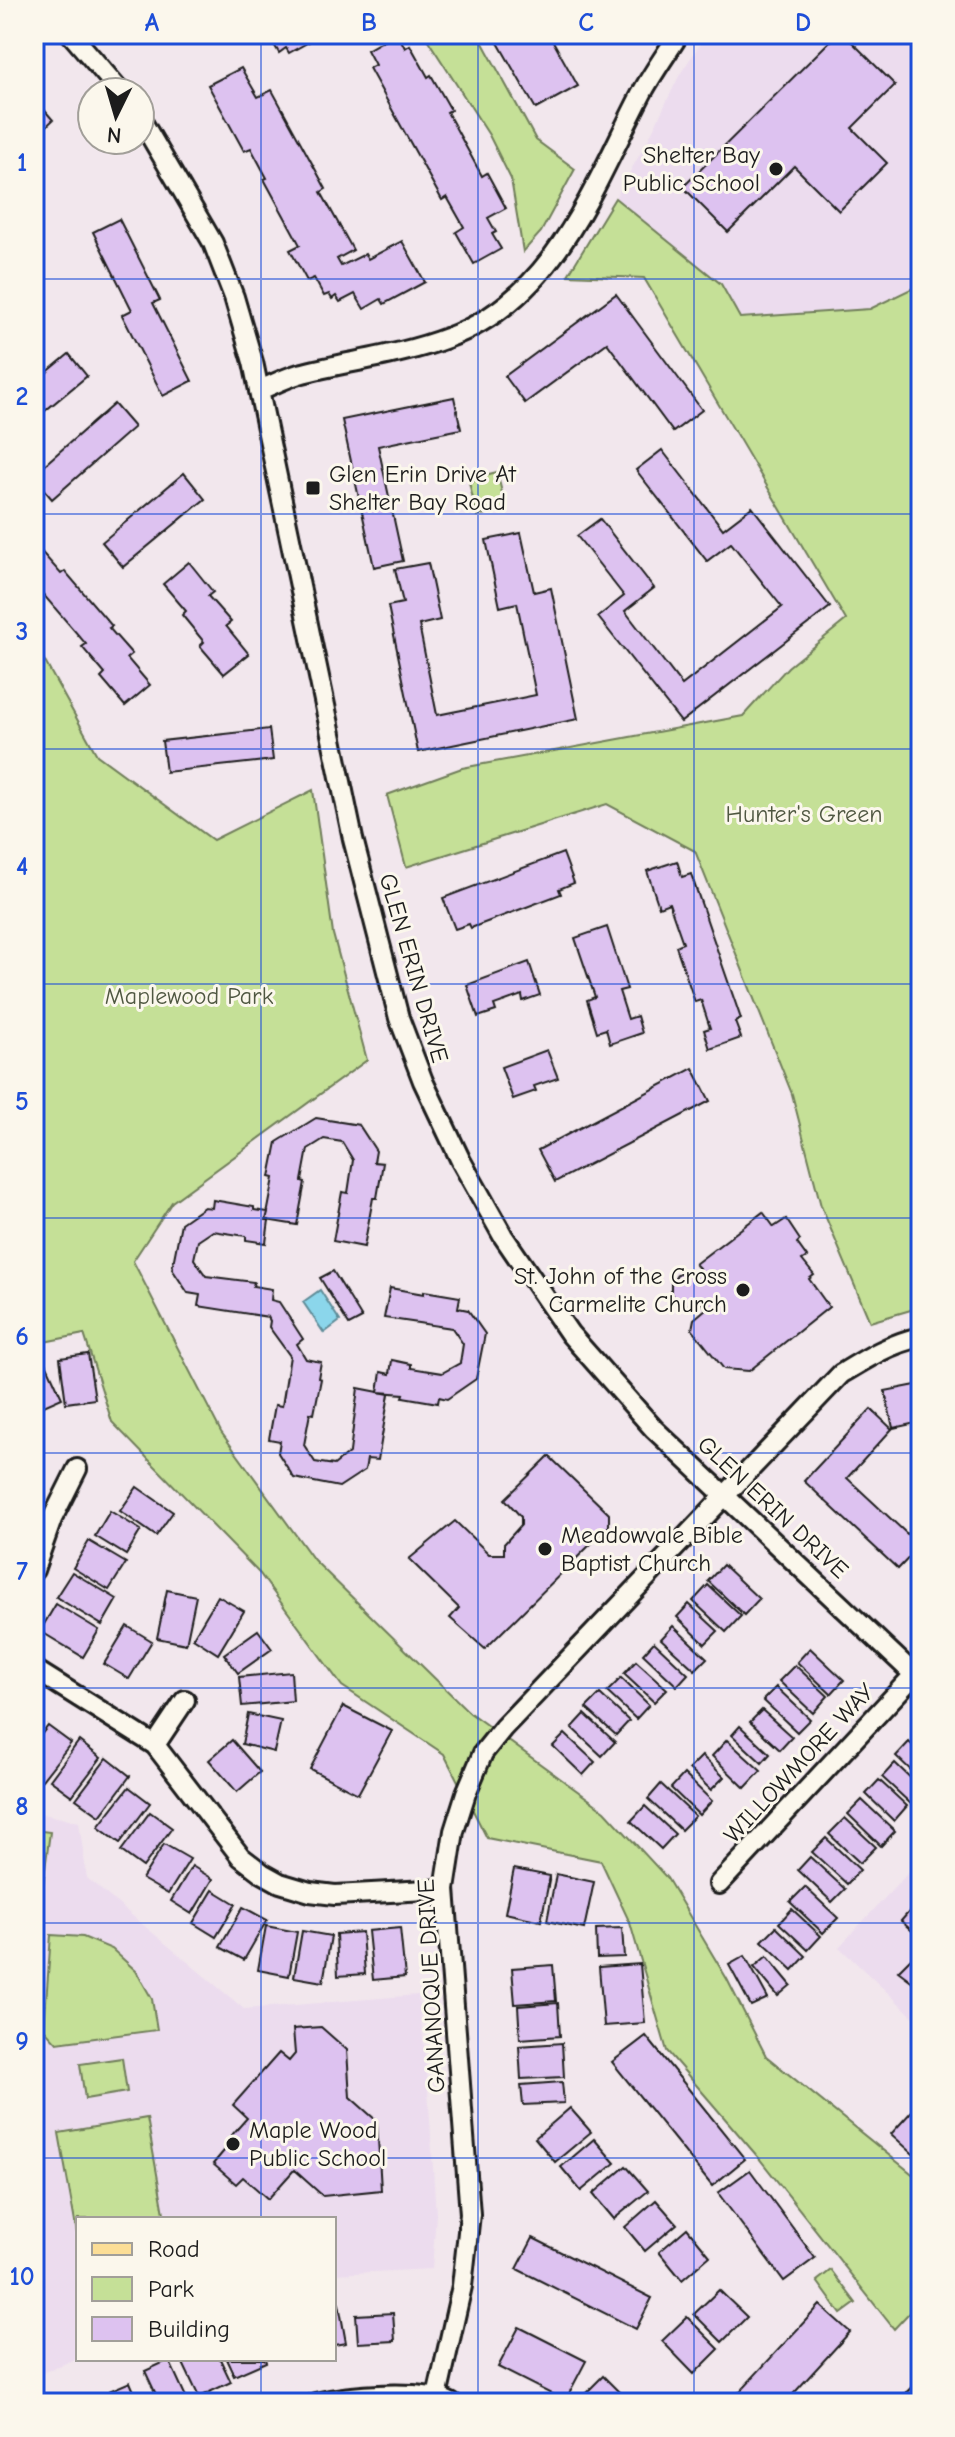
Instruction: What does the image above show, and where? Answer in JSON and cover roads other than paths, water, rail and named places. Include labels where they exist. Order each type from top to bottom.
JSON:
[{"type":"main road","points":[[914,2403],[921,2396]]},
{"type":"street","points":[[71,34],[107,76]]},
{"type":"street","points":[[259,390],[296,375],[448,338],[508,303],[538,275],[563,243],[582,213],[645,88],[679,34]]},
{"type":"street","name":"GLEN ERIN DRIVE","points":[[156,145],[213,243],[234,297],[259,390],[353,839],[399,1018],[423,1081],[461,1161],[496,1224],[570,1334],[654,1429],[918,1678]]},
{"type":"street","name":"GANANOQUE DRIVE","points":[[444,2400],[470,2214],[445,1889],[454,1831],[483,1753],[503,1728],[841,1374],[880,1350],[921,1337]]},
{"type":"street","points":[[34,1570],[52,1519],[77,1469]]},
{"type":"street","points":[[34,1669],[155,1745],[241,1857],[280,1883],[335,1895],[445,1889]]},
{"type":"street","name":"WILLOWMORE WAY","points":[[719,1884],[918,1678]]},
{"type":"street","points":[[155,1745],[185,1700]]},
{"type":"street","points":[[316,2403],[337,2398],[444,2400]]},
{"type":"water","points":[[320,1290],[340,1321],[324,1333],[303,1302]]},
{"type":"place","name":"Shelter Bay Public School","points":[[776,169]]},
{"type":"place","name":"Glen Erin Drive At Shelter Bay Road","points":[[313,488]]},
{"type":"place","name":"St. John of the Cross Carmelite Church","points":[[743,1290]]},
{"type":"place","name":"Meadowvale Bible Baptist Church","points":[[545,1549]]},
{"type":"place","name":"Maple Wood Public School","points":[[233,2144]]},
{"type":"park label","name":"Hunter's Green","points":[[804,814]]},
{"type":"park label","name":"Maplewood Park","points":[[189,996]]}]
